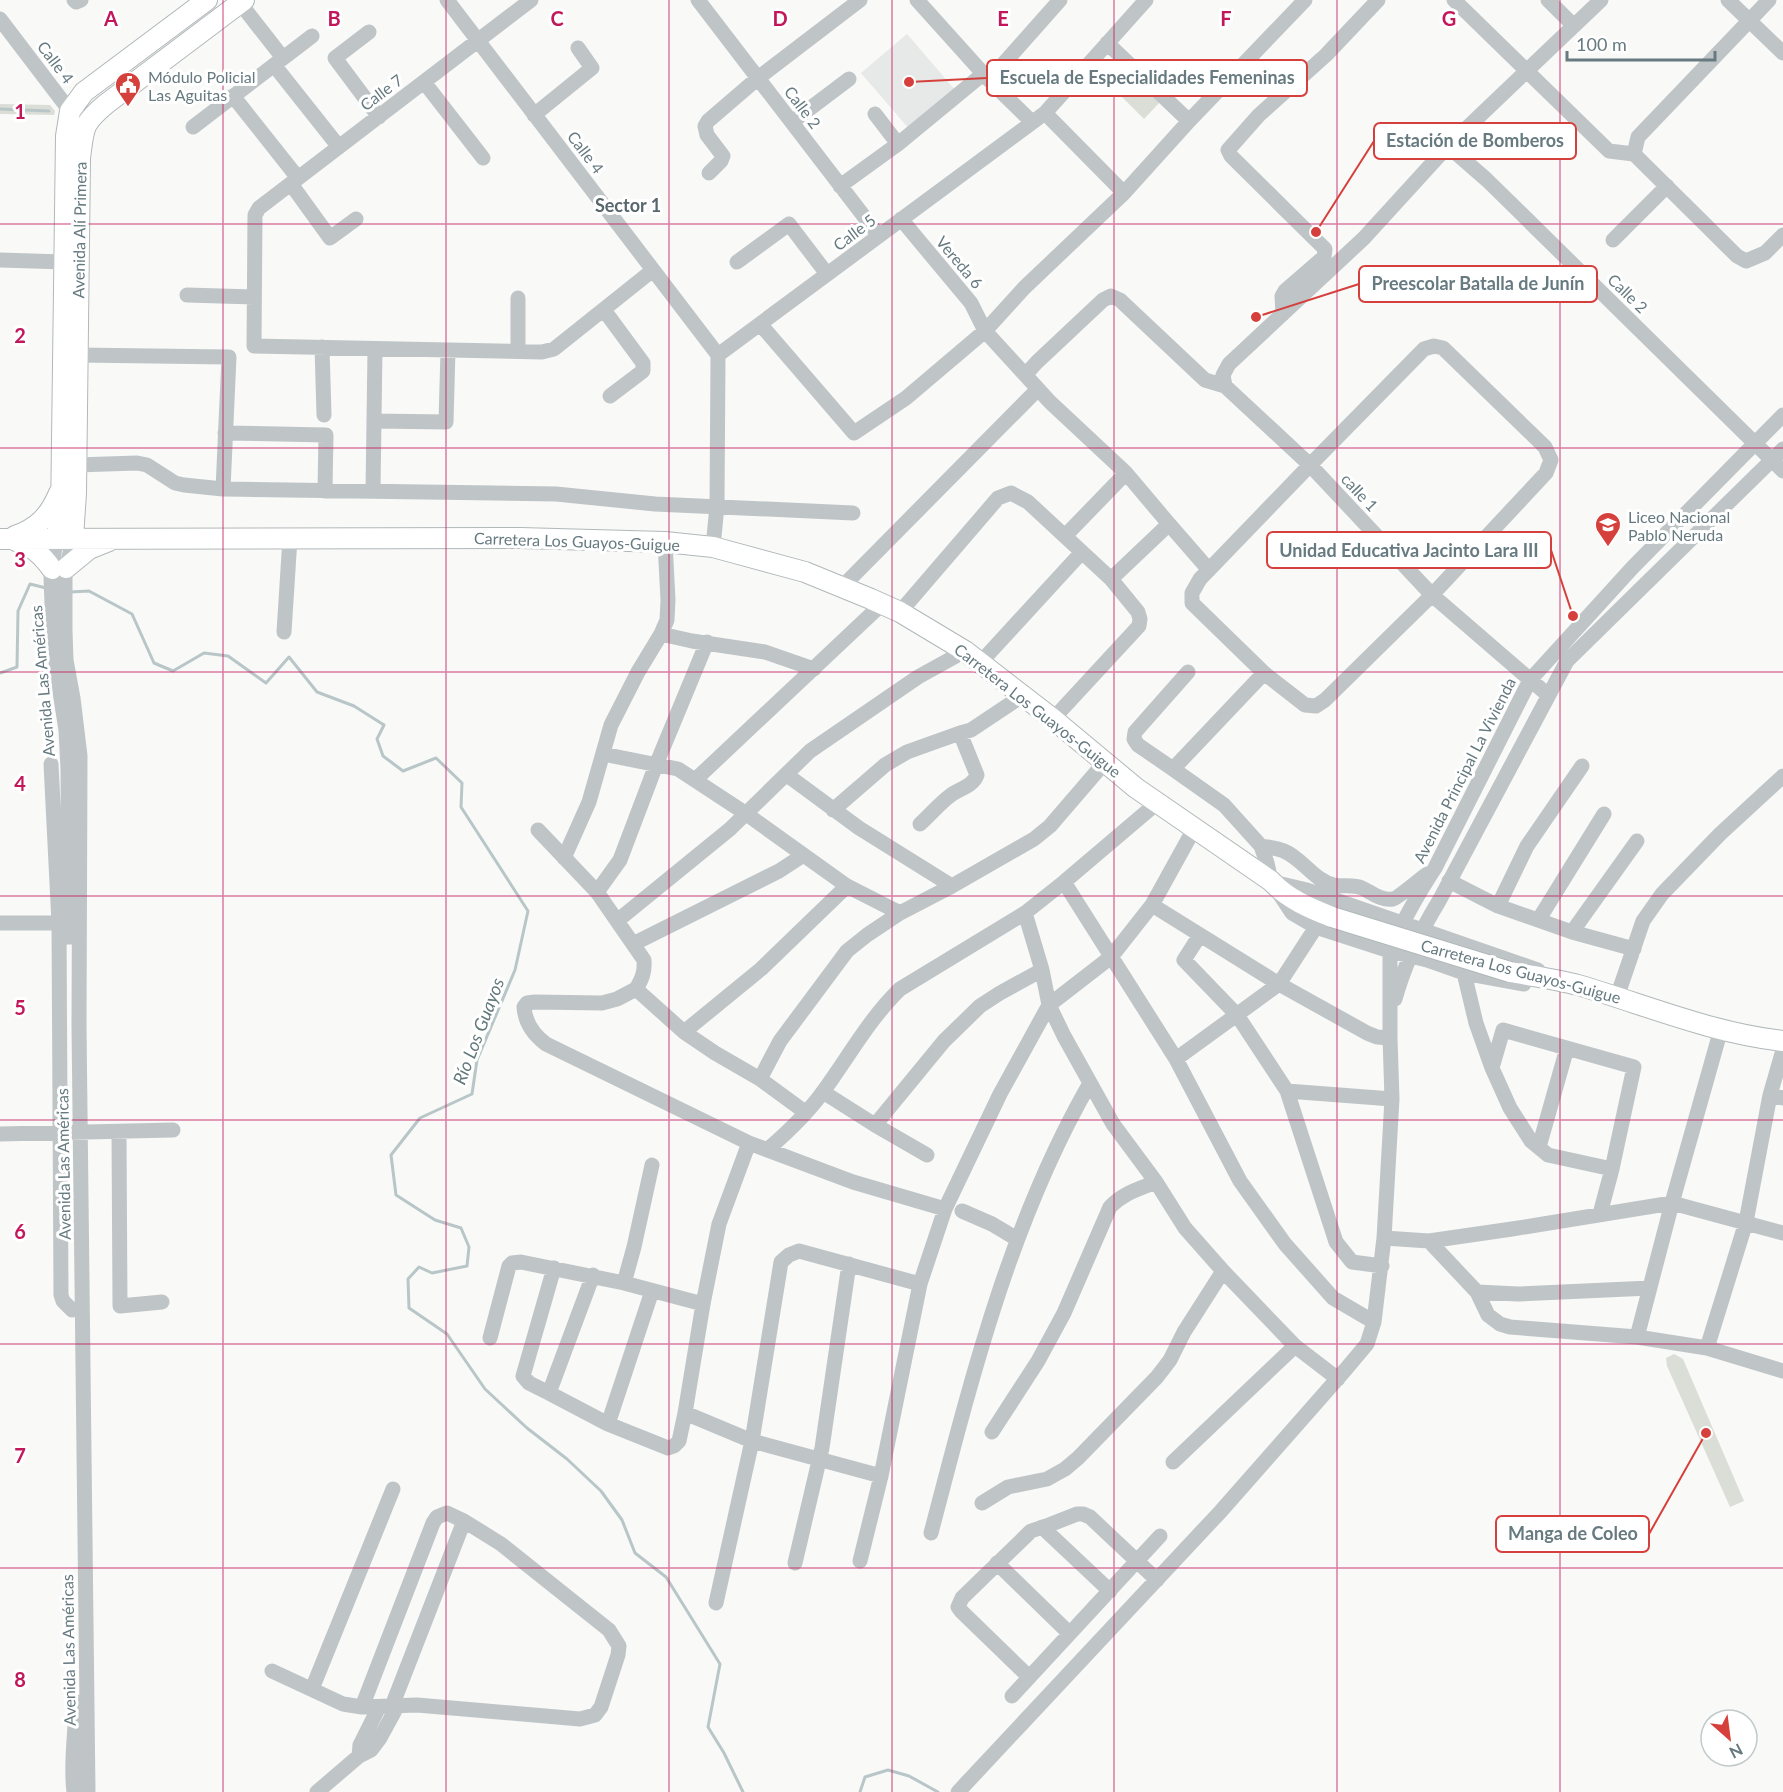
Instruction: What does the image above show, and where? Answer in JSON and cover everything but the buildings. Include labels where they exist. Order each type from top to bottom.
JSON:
[{"type":"main road","points":[[70,111],[76,100],[96,82],[207,0]]},
{"type":"main road","points":[[87,121],[106,104],[242,1]]},
{"type":"main road","name":"Avenida Alí Primera","points":[[65,538],[68,489],[64,262],[66,136],[70,111]]},
{"type":"main road","name":"Avenida Alí Primera","points":[[68,489],[76,465],[80,158],[87,121]]},
{"type":"main road","points":[[4,539],[31,530],[41,522],[55,502],[68,489],[87,522],[96,531],[114,538]]},
{"type":"main road","points":[[4,539],[27,545],[36,550],[59,573],[89,549],[114,538]]},
{"type":"main road","name":"Carretera Los Guayos-Guigue","points":[[4,539],[520,538],[665,542],[713,547],[805,572],[891,608],[972,657],[1157,803],[1270,881],[1282,893],[1307,907],[1324,922],[1510,972],[1575,984],[1721,1029],[1783,1041]]},
{"type":"street","points":[[74,0],[76,2],[81,0]]},
{"type":"street","name":"Calle 4","points":[[447,0],[718,355]]},
{"type":"street","name":"Calle 7","points":[[254,297],[255,215],[259,208],[530,0]]},
{"type":"street","name":"Calle 2","points":[[698,0],[879,236]]},
{"type":"street","points":[[709,174],[721,162],[723,156],[707,135],[705,126],[708,121],[758,78],[860,0]]},
{"type":"street","points":[[916,0],[986,77],[1032,122]]},
{"type":"street","points":[[840,186],[986,77],[1060,0]]},
{"type":"street","name":"Calle 5","points":[[718,355],[1046,113],[1146,0]]},
{"type":"street","points":[[1283,314],[1282,296],[1285,291],[1324,257],[1325,249],[1228,150],[1259,115],[1326,55],[1378,0]]},
{"type":"street","points":[[1454,0],[1609,151],[1634,154],[1737,256],[1746,261],[1766,253],[1783,235]]},
{"type":"street","points":[[1548,0],[1574,26]]},
{"type":"street","points":[[1225,386],[1223,375],[1229,364],[1364,238],[1448,146],[1601,0]]},
{"type":"street","points":[[1728,0],[1783,53]]},
{"type":"street","points":[[1634,154],[1638,137],[1769,0]]},
{"type":"street","points":[[242,1],[278,61],[339,147]]},
{"type":"street","points":[[760,324],[854,434],[906,398],[985,331],[1024,288],[1124,193],[1298,2]]},
{"type":"street","name":"Calle 4","points":[[0,19],[70,111],[87,121]]},
{"type":"street","points":[[369,32],[335,58],[379,117]]},
{"type":"street","points":[[193,127],[312,36]]},
{"type":"street","points":[[1107,43],[1189,121]]},
{"type":"street","points":[[534,115],[592,68],[578,48]]},
{"type":"street","points":[[792,122],[849,79]]},
{"type":"street","points":[[424,82],[483,158]]},
{"type":"street","points":[[233,96],[294,181],[330,238],[356,219]]},
{"type":"street","points":[[1046,113],[1124,193]]},
{"type":"street","points":[[875,114],[898,144]]},
{"type":"street","name":"Calle 2","points":[[1448,146],[1487,180],[1755,443],[1779,460]]},
{"type":"street","points":[[1613,240],[1667,186]]},
{"type":"street","name":"Vereda 6","points":[[901,219],[971,303],[985,331],[1038,388],[1126,472],[1209,570]]},
{"type":"street","points":[[737,262],[789,224],[827,274]]},
{"type":"street","points":[[0,261],[64,262]]},
{"type":"street","points":[[187,295],[254,297],[254,346],[542,352],[554,349],[653,270]]},
{"type":"street","name":"calle 1","points":[[1026,375],[1103,300],[1111,296],[1120,300],[1205,380],[1225,386],[1310,465],[1432,595],[1548,695]]},
{"type":"street","points":[[518,298],[518,351]]},
{"type":"street","points":[[604,309],[643,363],[643,371],[610,396]]},
{"type":"street","points":[[1434,346],[1443,348],[1545,447],[1551,460],[1546,473],[1432,595],[1325,700],[1316,706],[1305,705],[1264,673],[1192,603],[1192,593],[1200,579],[1310,465],[1424,350],[1434,346]]},
{"type":"street","points":[[322,348],[324,415]]},
{"type":"street","points":[[373,491],[375,349]]},
{"type":"street","points":[[374,421],[446,422],[448,350]]},
{"type":"street","points":[[77,355],[229,357],[223,489]]},
{"type":"street","points":[[713,547],[717,506],[718,355]]},
{"type":"street","points":[[842,587],[1038,388]]},
{"type":"street","name":"Avenida Principal La Vivienda","points":[[960,1790],[1221,1511],[1367,1344],[1374,1322],[1384,1238],[1392,1099],[1390,951],[1420,891],[1435,868],[1530,680],[1633,567],[1783,415]]},
{"type":"street","points":[[225,433],[326,435],[325,491]]},
{"type":"street","name":"Avenida Principal La Vivienda","points":[[1390,1016],[1409,956],[1422,929],[1567,661],[1779,460]]},
{"type":"street","points":[[76,465],[137,463],[147,465],[175,483],[223,489],[556,494],[655,504],[853,513]]},
{"type":"street","points":[[1065,536],[1126,472]]},
{"type":"street","points":[[695,780],[814,669],[891,608],[998,498],[1011,493],[1028,502],[1111,579],[1138,612],[1140,619],[1140,626],[1053,719]]},
{"type":"street","points":[[1111,579],[1169,524]]},
{"type":"street","name":"Avenida Las Américas","points":[[65,538],[59,573],[59,630],[73,698],[80,756],[71,1133],[76,1722],[72,1773],[74,1792]]},
{"type":"street","points":[[284,632],[290,538]]},
{"type":"street","points":[[564,858],[589,802],[611,726],[667,620],[669,600],[665,542]]},
{"type":"street","points":[[617,921],[730,829],[810,751],[918,678],[972,657],[1082,552]]},
{"type":"street","points":[[661,634],[765,652],[814,669]]},
{"type":"street","points":[[597,892],[620,860],[707,642]]},
{"type":"street","points":[[1188,672],[1135,732],[1134,739],[1138,745],[1224,805],[1261,846],[1270,881],[1306,890],[1422,929],[1575,984]]},
{"type":"street","points":[[1173,769],[1264,673]]},
{"type":"street","points":[[833,810],[885,765],[907,752],[971,730],[1022,696]]},
{"type":"street","points":[[920,824],[950,795],[973,783],[976,778],[977,775],[960,733]]},
{"type":"street","points":[[603,754],[678,769],[745,813],[846,886],[900,913]]},
{"type":"street","points":[[760,1079],[780,1041],[847,951],[900,913],[952,886],[1034,838],[1050,826],[1105,762]]},
{"type":"street","points":[[51,764],[71,1133]]},
{"type":"street","points":[[1498,906],[1527,846],[1582,766]]},
{"type":"street","points":[[787,775],[859,828],[952,886]]},
{"type":"street","points":[[1617,997],[1643,921],[1662,894],[1720,834],[1783,776]]},
{"type":"street","points":[[767,1150],[785,1135],[823,1092],[884,1004],[900,989],[1025,912],[1157,803]]},
{"type":"street","points":[[1539,919],[1604,814]]},
{"type":"street","points":[[860,1562],[920,1284],[945,1209],[1000,1094],[1049,1005],[1112,957],[1152,905],[1194,829]]},
{"type":"street","points":[[538,830],[597,892],[644,960],[645,970],[636,989],[617,999],[602,1003],[535,1002],[527,1004],[524,1007],[525,1014],[532,1031],[546,1044],[749,1143],[854,1182],[945,1209]]},
{"type":"street","points":[[1572,932],[1637,841]]},
{"type":"street","points":[[1261,846],[1284,851],[1318,878],[1334,886],[1356,886],[1372,895],[1392,899],[1435,868]]},
{"type":"street","points":[[633,944],[802,856]]},
{"type":"street","points":[[1449,881],[1498,906],[1572,932],[1634,949]]},
{"type":"street","points":[[1064,882],[1176,1059],[1240,1180],[1286,1244],[1333,1298],[1374,1322]]},
{"type":"street","points":[[684,1032],[761,969],[846,886]]},
{"type":"street","points":[[1152,905],[1279,984],[1367,1033],[1390,1038]]},
{"type":"street","points":[[1025,912],[1042,970],[1049,1005],[1113,1124],[1156,1182],[1185,1228],[1295,1346],[1338,1379]]},
{"type":"street","points":[[1176,1059],[1279,984],[1324,922],[1390,951],[1464,973],[1525,984],[1575,984]]},
{"type":"street","points":[[0,923],[58,923]]},
{"type":"street","points":[[1200,935],[1184,960],[1237,1015],[1287,1091],[1335,1242],[1352,1262],[1382,1266]]},
{"type":"street","points":[[875,1125],[944,1041],[980,1006],[1042,970]]},
{"type":"street","points":[[1464,973],[1476,1023],[1492,1068],[1510,1108],[1531,1141],[1548,1155],[1612,1169]]},
{"type":"street","points":[[636,989],[684,1032],[760,1079],[805,1112]]},
{"type":"street","points":[[1636,1337],[1721,1029]]},
{"type":"street","points":[[1492,1068],[1503,1030],[1634,1067],[1600,1214]]},
{"type":"street","points":[[1539,1147],[1567,1048]]},
{"type":"street","points":[[1707,1348],[1746,1222],[1776,1097],[1783,1050]]},
{"type":"street","points":[[931,1533],[964,1404],[1017,1239],[1070,1118],[1090,1083]]},
{"type":"street","points":[[1287,1091],[1392,1099]]},
{"type":"street","points":[[823,1092],[927,1155]]},
{"type":"street","points":[[0,1134],[173,1130]]},
{"type":"street","points":[[119,1132],[120,1306],[162,1302]]},
{"type":"street","name":"Avenida Las Américas","points":[[71,1133],[88,1792]]},
{"type":"street","points":[[554,1268],[523,1376],[529,1383],[608,1424],[668,1449],[674,1446],[678,1441],[686,1413],[703,1304],[719,1224],[749,1143]]},
{"type":"street","points":[[624,1282],[652,1165]]},
{"type":"street","points":[[992,1432],[1038,1361],[1064,1313],[1110,1207],[1128,1192],[1156,1182]]},
{"type":"street","points":[[1384,1238],[1429,1241],[1672,1203],[1783,1233]]},
{"type":"street","points":[[962,1211],[992,1224],[1017,1239]]},
{"type":"street","points":[[1429,1241],[1477,1292],[1488,1315],[1510,1328],[1636,1337],[1707,1348],[1782,1366]]},
{"type":"street","points":[[716,1603],[752,1441],[781,1262],[789,1255],[799,1251],[920,1284]]},
{"type":"street","points":[[490,1338],[512,1263],[521,1262],[593,1275],[703,1304]]},
{"type":"street","points":[[795,1563],[822,1448],[849,1264]]},
{"type":"street","points":[[982,1503],[1008,1487],[1047,1479],[1065,1469],[1078,1458],[1157,1377],[1170,1360],[1184,1332],[1223,1271]]},
{"type":"street","points":[[549,1393],[593,1275]]},
{"type":"street","points":[[1477,1292],[1518,1294],[1650,1288]]},
{"type":"street","points":[[608,1424],[652,1291]]},
{"type":"street","points":[[1173,1462],[1295,1346]]},
{"type":"street","points":[[686,1413],[752,1441],[880,1476]]},
{"type":"street","points":[[312,1689],[393,1489]]},
{"type":"street","points":[[272,1671],[343,1704],[362,1707],[417,1705],[580,1719],[595,1715],[601,1707],[619,1646],[609,1630],[501,1544],[465,1521],[447,1513],[437,1517],[433,1523],[362,1707]]},
{"type":"street","points":[[1029,1677],[958,1607],[962,1598],[1031,1531],[1070,1516],[1083,1514],[1090,1517],[1157,1580]]},
{"type":"street","points":[[316,1792],[359,1756],[371,1750],[380,1738],[390,1706],[465,1521]]},
{"type":"street","points":[[1042,1527],[1110,1591]]},
{"type":"street","points":[[1012,1696],[1160,1536]]},
{"type":"street","points":[[997,1563],[1070,1633]]},
{"type":"street","points":[[62,1792],[72,1773]]},
{"type":"shaded area","points":[[907,34],[956,91],[910,130],[861,73]]},
{"type":"shaded area","points":[[1132,74],[1160,102],[1144,119],[1115,90]]},
{"type":"shaded area","points":[[0,104],[50,105],[55,111],[54,115],[0,114]]},
{"type":"shaded area","points":[[1674,1354],[1683,1359],[1744,1501],[1730,1507],[1667,1366],[1666,1358]]},
{"type":"waterway","points":[[0,109],[49,111]]},
{"type":"waterway","name":"Río Los Guayos","points":[[0,673],[17,667],[18,611],[30,584],[46,588]]},
{"type":"waterway","name":"Río Los Guayos","points":[[70,592],[89,591],[132,614],[154,663],[173,671],[204,653],[228,656],[266,683],[289,657],[317,692],[354,706],[384,725],[377,739],[383,756],[403,771],[436,758],[462,783],[461,807],[528,911],[515,970],[477,1060],[472,1094],[420,1118],[391,1155],[396,1195],[435,1220],[461,1228],[469,1247],[467,1266],[432,1273],[419,1267],[408,1279],[409,1308],[447,1334],[485,1389],[601,1491],[622,1520],[635,1553],[666,1577],[720,1664],[708,1727],[743,1792]]},
{"type":"waterway","name":"Río Los Guayos","points":[[860,1792],[865,1777],[888,1770],[909,1776],[938,1792]]},
{"type":"place","name":"Escuela de Especialidades Femeninas","points":[[909,82]]},
{"type":"place","name":"Módulo Policial Las Aguitas","points":[[128,108]]},
{"type":"place","name":"Estación de Bomberos","points":[[1316,232]]},
{"type":"place","name":"Preescolar Batalla de Junín","points":[[1256,317]]},
{"type":"place","name":"Liceo Nacional Pablo Neruda","points":[[1608,548]]},
{"type":"place","name":"Unidad Educativa Jacinto Lara III","points":[[1573,616]]},
{"type":"place","name":"Manga de Coleo","points":[[1706,1433]]},
{"type":"district","name":"Sector 1","points":[[628,205]]}]
